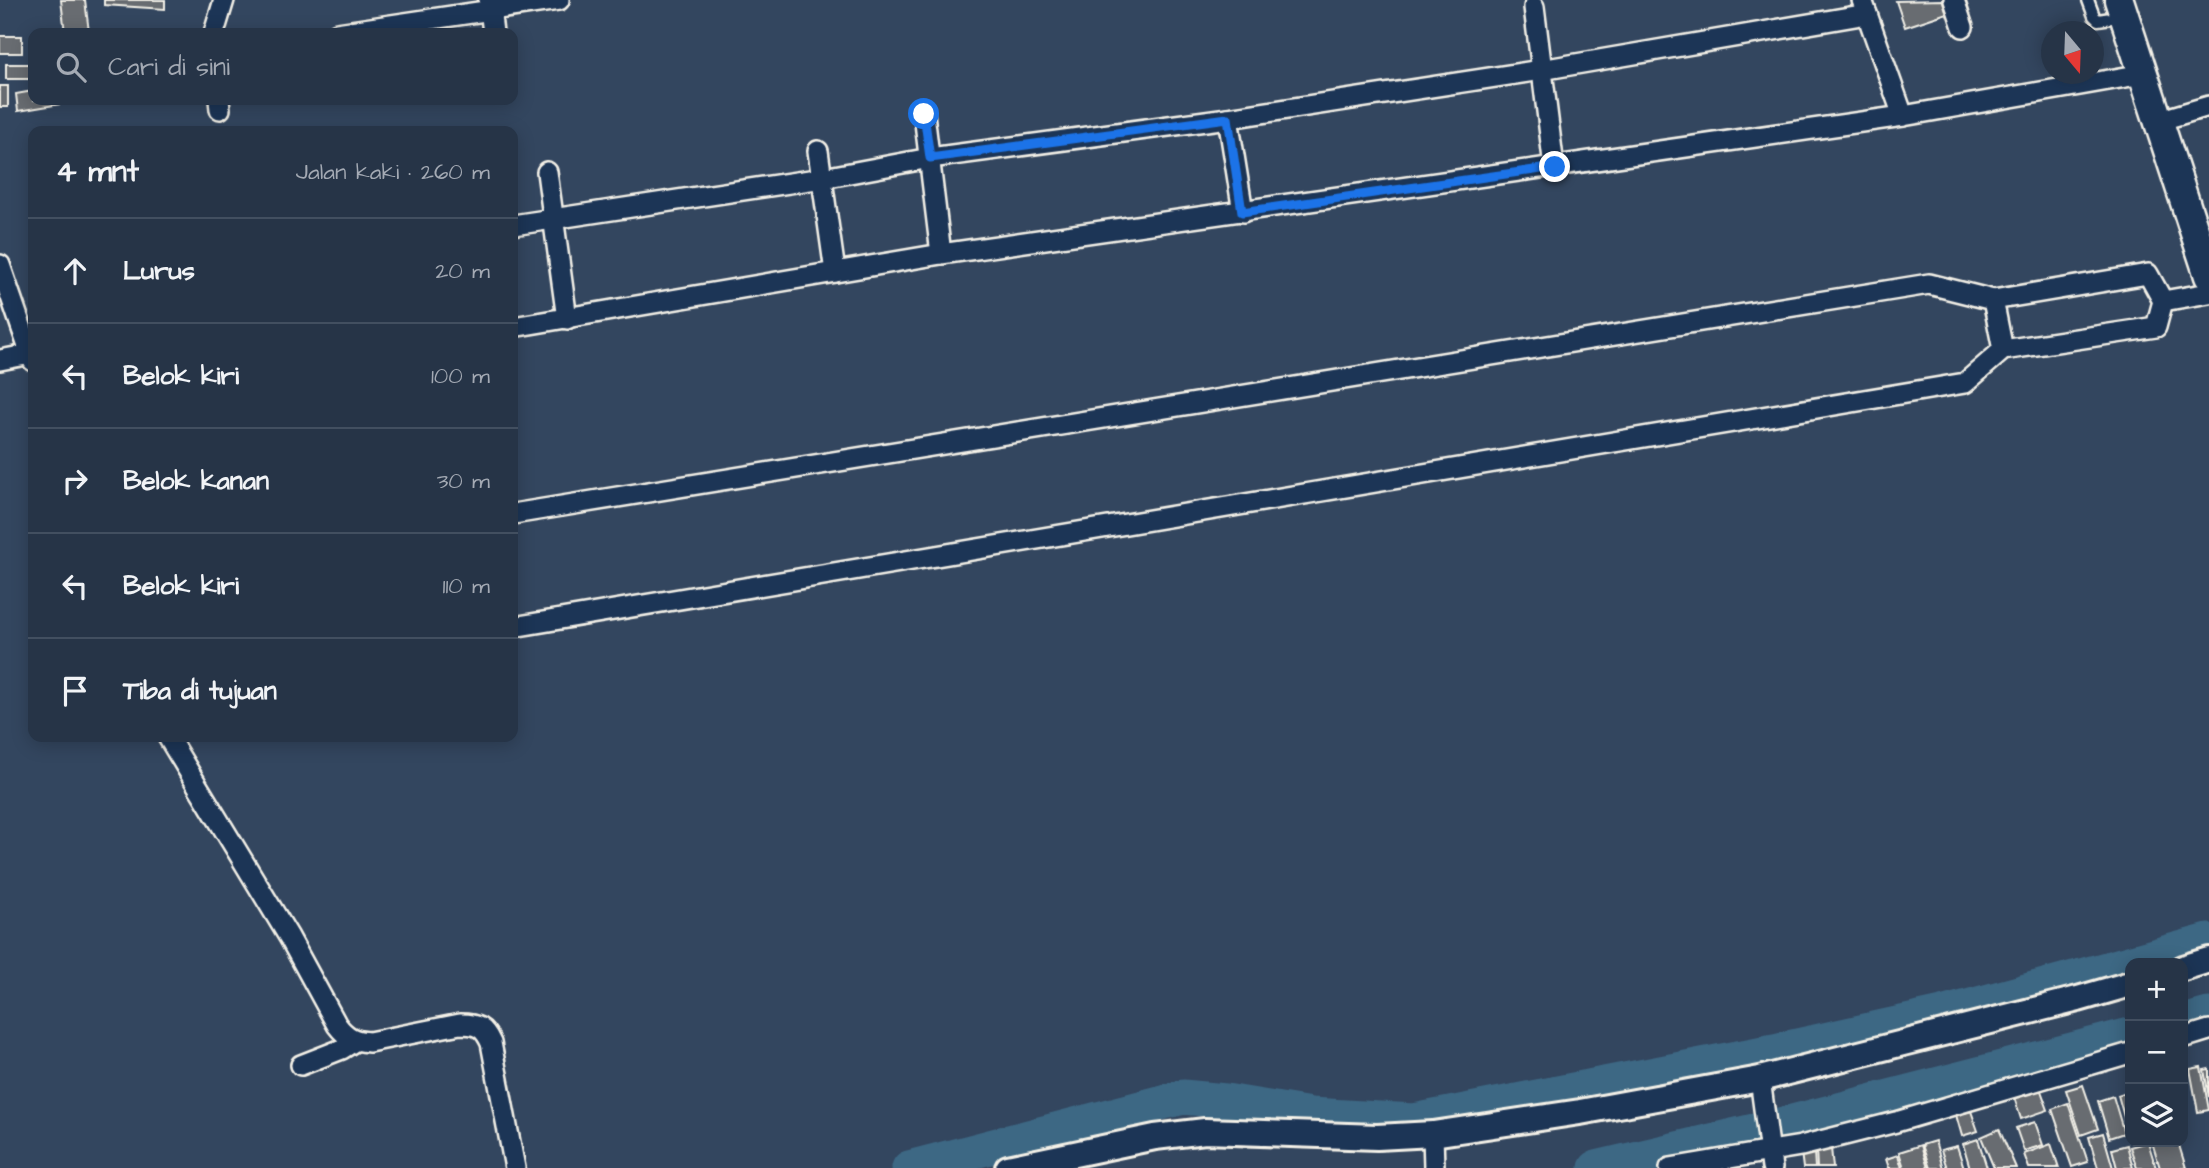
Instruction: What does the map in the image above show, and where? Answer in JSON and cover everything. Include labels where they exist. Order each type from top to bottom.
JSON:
[{"type":"main road","points":[[2122,8],[2209,276]]},
{"type":"street","points":[[216,28],[224,0]]},
{"type":"street","points":[[365,28],[490,6],[559,0]]},
{"type":"street","points":[[1954,0],[1963,27]]},
{"type":"street","points":[[490,6],[492,28]]},
{"type":"street","points":[[1534,7],[1555,167]]},
{"type":"street","points":[[518,225],[822,178],[930,158],[1228,118],[1541,70],[1864,7],[1903,116]]},
{"type":"street","points":[[518,326],[941,254],[1903,116],[2143,74]]},
{"type":"street","points":[[2158,121],[2209,106]]},
{"type":"street","points":[[924,114],[941,254]]},
{"type":"street","points":[[1228,118],[1242,212]]},
{"type":"street","points":[[818,151],[835,272]]},
{"type":"street","points":[[547,172],[567,319]]},
{"type":"street","points":[[0,265],[28,346]]},
{"type":"street","points":[[518,513],[1929,284],[1993,300],[2148,274],[2163,301],[2156,327],[2003,351],[1965,383],[518,626]]},
{"type":"street","points":[[2163,301],[2209,293]]},
{"type":"street","points":[[1993,300],[2003,351]]},
{"type":"street","points":[[0,360],[28,357]]},
{"type":"street","points":[[171,742],[289,937],[337,1026],[345,1035],[355,1041],[369,1042],[460,1024],[476,1024],[485,1031],[491,1043],[515,1168]]},
{"type":"street","points":[[2188,966],[2209,960]]},
{"type":"street","points":[[1008,1168],[1155,1137],[1205,1130],[1377,1137],[1434,1153],[1580,1112],[1761,1090],[2125,985]]},
{"type":"street","points":[[2188,1036],[2209,1030]]},
{"type":"street","points":[[301,1065],[355,1041]]},
{"type":"street","points":[[1670,1168],[1771,1154],[1896,1122],[2125,1054]]},
{"type":"street","points":[[1761,1090],[1771,1154]]},
{"type":"lane","points":[[2088,0],[2098,20],[2122,8]]},
{"type":"building","points":[[61,0],[85,0],[88,28],[64,28]]},
{"type":"building","points":[[104,0],[165,0],[165,9],[104,5]]},
{"type":"building","points":[[1943,0],[1947,13],[1905,27],[1896,1]]},
{"type":"building","points":[[0,36],[22,36],[22,53],[0,53]]},
{"type":"building","points":[[6,64],[28,64],[28,79],[6,79]]},
{"type":"building","points":[[0,86],[8,86],[8,107],[0,107]]},
{"type":"building","points":[[28,92],[28,105],[55,105],[18,111],[16,94]]},
{"type":"building","points":[[2201,1067],[2209,1110],[2198,1112],[2190,1069]]},
{"type":"building","points":[[2209,1069],[2209,1097],[2204,1070]]},
{"type":"building","points":[[2083,1085],[2098,1129],[2081,1135],[2066,1090]]},
{"type":"building","points":[[2040,1088],[2048,1110],[2021,1119],[2014,1097]]},
{"type":"building","points":[[2125,1093],[2125,1121],[2118,1095]]},
{"type":"building","points":[[2113,1096],[2124,1133],[2109,1138],[2098,1101]]},
{"type":"building","points":[[2068,1103],[2088,1162],[2072,1167],[2052,1109]]},
{"type":"building","points":[[1971,1111],[1978,1131],[1962,1136],[1956,1115]]},
{"type":"building","points":[[2035,1122],[2043,1145],[2024,1151],[2016,1128]]},
{"type":"building","points":[[1999,1129],[2016,1168],[1994,1168],[1981,1137]]},
{"type":"building","points":[[2103,1133],[2113,1168],[2098,1168],[2089,1137]]},
{"type":"building","points":[[1978,1139],[1987,1168],[1970,1168],[1963,1144]]},
{"type":"building","points":[[1935,1141],[1943,1168],[1930,1168],[1922,1145]]},
{"type":"building","points":[[2051,1144],[2059,1168],[2029,1168],[2024,1154]]},
{"type":"building","points":[[1921,1145],[1928,1168],[1904,1168],[1899,1152]]},
{"type":"building","points":[[1957,1146],[1964,1168],[1947,1168],[1941,1150]]},
{"type":"building","points":[[2128,1147],[2133,1168],[2117,1168],[2112,1149]]},
{"type":"building","points":[[2130,1147],[2150,1147],[2156,1168],[2137,1168]]},
{"type":"building","points":[[2154,1147],[2180,1147],[2186,1168],[2160,1168]]},
{"type":"building","points":[[1831,1148],[1833,1168],[1817,1168],[1816,1149]]},
{"type":"building","points":[[1814,1151],[1815,1168],[1803,1168],[1801,1152]]},
{"type":"building","points":[[1898,1155],[1902,1168],[1889,1168],[1886,1159]]},
{"type":"waterway","points":[[909,1168],[1183,1097],[1311,1115],[1414,1121],[1774,1051],[1942,1014],[2209,941]]},
{"type":"waterway","points":[[2187,1021],[2209,1015]]},
{"type":"waterway","points":[[1596,1168],[1792,1122],[2125,1036]]},
{"type":"route","points":[[924,114],[930,158],[1228,118],[1242,212],[1555,167]]}]
